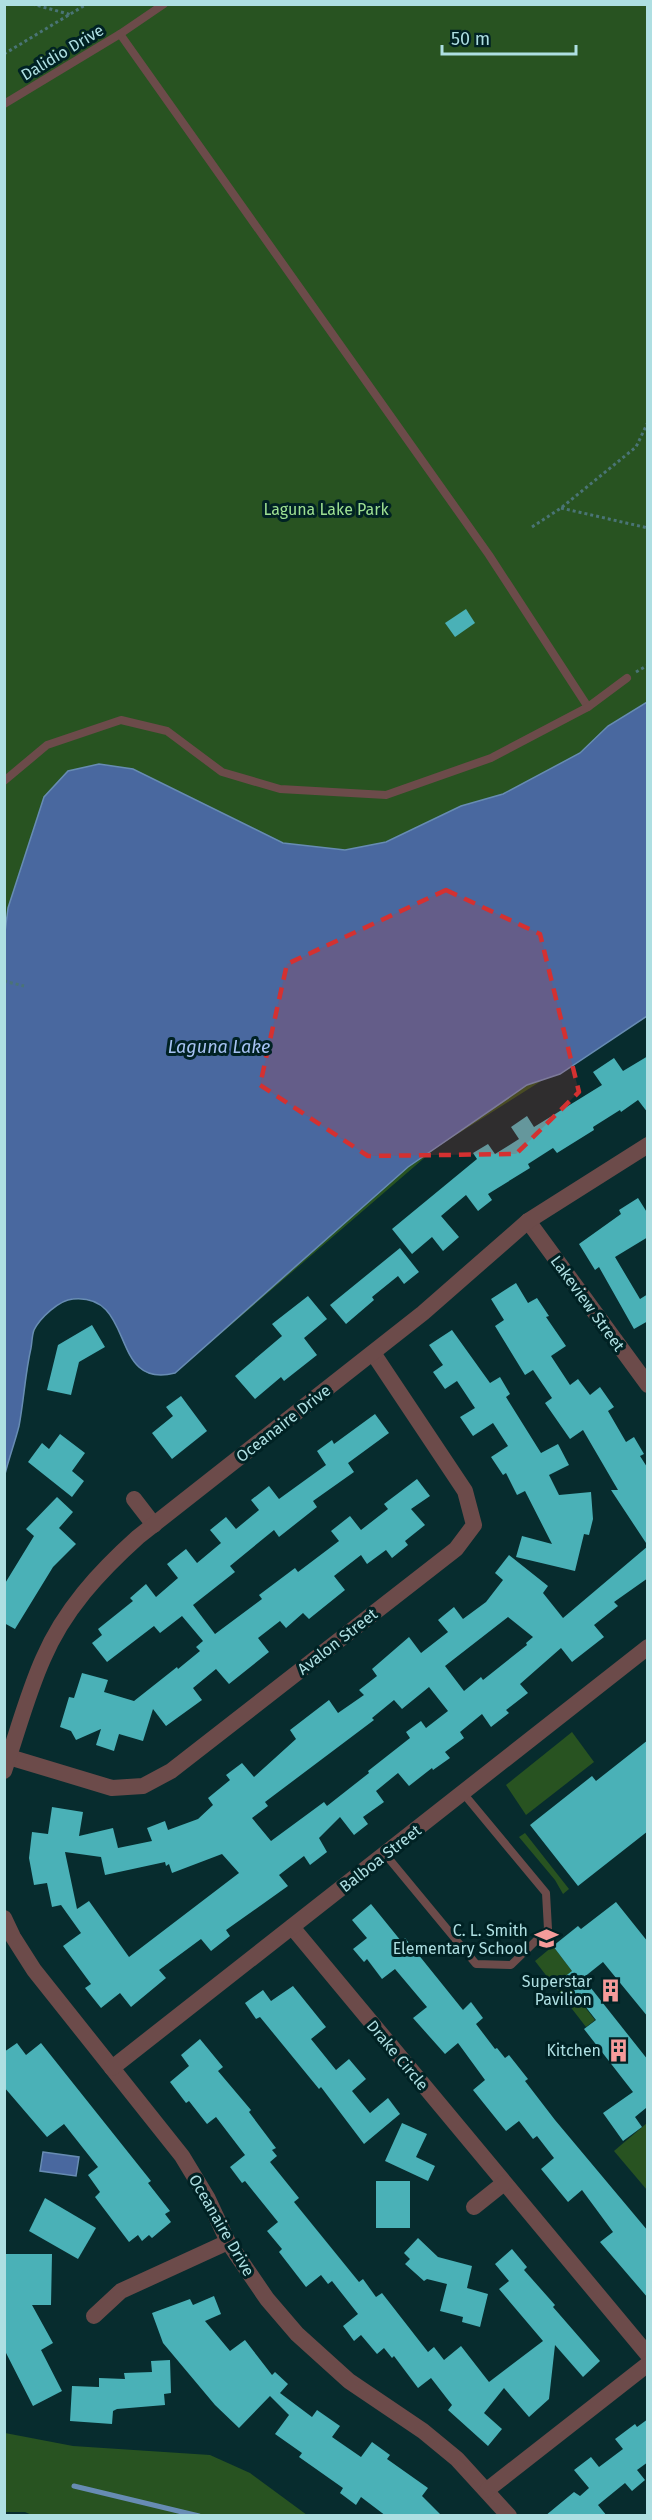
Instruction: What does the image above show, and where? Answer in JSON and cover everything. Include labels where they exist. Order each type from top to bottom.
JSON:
[{"type":"street","name":"Oceanaire Drive","points":[[7,1764],[43,1658],[61,1623],[83,1592],[109,1563],[423,1313],[528,1221],[648,1145]]},
{"type":"street","name":"Lakeview Street","points":[[528,1221],[647,1383]]},
{"type":"street","name":"Avalon Street","points":[[7,1764],[112,1788],[143,1786],[171,1771],[456,1548],[474,1525],[465,1491],[373,1353]]},
{"type":"street","points":[[134,1499],[154,1525]]},
{"type":"street","name":"Balboa Street","points":[[112,2068],[648,1647]]},
{"type":"street","name":"Oceanaire Drive","points":[[4,1918],[34,1970],[182,2156],[208,2199],[228,2242],[267,2299],[297,2334],[349,2381],[423,2431],[457,2458],[509,2516]]},
{"type":"street","name":"Drake Circle","points":[[292,1927],[648,2355]]},
{"type":"street","points":[[474,2207],[504,2183]]},
{"type":"street","points":[[94,2316],[121,2291],[228,2242]]},
{"type":"street","points":[[488,2490],[648,2364]]},
{"type":"lane","name":"Dalidio Drive","points":[[4,104],[120,34],[164,4]]},
{"type":"lane","points":[[120,34],[489,555],[588,707]]},
{"type":"lane","points":[[4,781],[46,745],[121,720],[167,731],[222,772],[280,789],[386,795],[490,758],[588,707],[627,678]]},
{"type":"lane","points":[[385,1854],[476,1964],[511,1965],[548,1929],[546,1893],[463,1793]]},
{"type":"path","points":[[32,4],[72,15]]},
{"type":"path","points":[[4,54],[87,4]]},
{"type":"path","points":[[532,526],[561,508],[636,447],[648,422]]},
{"type":"path","points":[[561,508],[648,528]]},
{"type":"path","points":[[4,981],[24,986]]},
{"type":"highlighted area","points":[[446,890],[540,934],[579,1092],[516,1154],[368,1156],[260,1085],[287,964]]},
{"type":"green space","name":"Laguna Lake Park","points":[[5,5],[647,5],[647,1014],[437,1147],[175,1373],[154,1374],[140,1368],[130,1355],[107,1310],[93,1301],[73,1299],[56,1306],[37,1325],[33,1335],[19,1426],[5,1474]]},
{"type":"green space","points":[[572,1732],[594,1762],[526,1815],[506,1785]]},
{"type":"green space","points":[[525,1833],[569,1889],[563,1894],[555,1880],[519,1837]]},
{"type":"green space","points":[[553,1946],[572,1971],[563,1979],[595,2020],[586,2027],[535,1961]]},
{"type":"green space","points":[[647,2123],[647,2190],[614,2151]]},
{"type":"green space","points":[[5,2433],[73,2446],[210,2455],[250,2473],[307,2515],[34,2516],[25,2512],[5,2512]]},
{"type":"water","name":"Laguna Lake","points":[[647,702],[647,1016],[560,1074],[527,1085],[408,1167],[175,1373],[154,1374],[140,1368],[130,1355],[107,1310],[93,1301],[68,1300],[50,1310],[33,1332],[19,1426],[5,1474],[4,940],[8,908],[44,797],[68,771],[99,764],[133,769],[283,843],[345,850],[386,842],[461,806],[503,794],[580,753],[608,726]]},
{"type":"water","points":[[43,2152],[79,2157],[76,2176],[40,2171]]},
{"type":"building","points":[[466,609],[475,623],[455,637],[445,623]]},
{"type":"building","points":[[648,1056],[648,1113],[638,1100],[593,1127],[594,1130],[557,1153],[553,1148],[528,1164],[530,1168],[488,1194],[492,1200],[478,1211],[466,1195],[441,1216],[459,1237],[443,1251],[432,1237],[412,1254],[392,1229],[477,1159],[473,1153],[488,1144],[495,1154],[519,1139],[511,1127],[527,1116],[534,1127],[602,1085],[593,1072],[614,1058],[623,1071]]},
{"type":"building","points":[[638,1198],[648,1214],[648,1237],[615,1257],[640,1299],[648,1294],[648,1321],[634,1329],[599,1267],[595,1270],[579,1244],[621,1214],[619,1210]]},
{"type":"building","points":[[400,1248],[419,1272],[404,1284],[398,1276],[372,1297],[374,1300],[346,1324],[330,1305]]},
{"type":"building","points":[[516,1283],[528,1303],[537,1298],[549,1316],[546,1317],[566,1346],[551,1356],[570,1385],[578,1379],[590,1395],[600,1387],[614,1407],[608,1411],[626,1442],[634,1437],[644,1454],[640,1456],[647,1467],[648,1546],[611,1490],[618,1490],[583,1430],[570,1439],[545,1403],[552,1398],[533,1370],[525,1375],[495,1326],[504,1320],[491,1299]]},
{"type":"building","points":[[308,1296],[327,1319],[304,1338],[317,1355],[284,1381],[281,1377],[255,1399],[235,1376],[282,1336],[272,1324]]},
{"type":"building","points":[[92,1325],[105,1347],[79,1362],[71,1395],[47,1390],[58,1345]]},
{"type":"building","points":[[452,1330],[490,1383],[500,1377],[510,1394],[506,1397],[541,1453],[558,1444],[569,1465],[549,1475],[559,1495],[591,1492],[593,1519],[589,1535],[584,1534],[575,1571],[516,1557],[522,1536],[552,1544],[525,1491],[517,1495],[506,1473],[503,1475],[491,1457],[508,1446],[493,1423],[473,1436],[460,1417],[475,1408],[457,1381],[445,1389],[433,1372],[443,1365],[429,1345]]},
{"type":"building","points":[[181,1396],[207,1431],[172,1459],[152,1433],[173,1416],[166,1407]]},
{"type":"building","points":[[375,1414],[389,1433],[348,1463],[354,1472],[313,1501],[317,1507],[279,1537],[274,1530],[230,1566],[235,1572],[193,1605],[215,1634],[262,1599],[259,1595],[295,1568],[298,1572],[339,1541],[331,1531],[350,1516],[361,1530],[388,1509],[384,1504],[417,1479],[430,1496],[411,1509],[425,1525],[405,1541],[408,1545],[392,1558],[386,1550],[367,1564],[361,1555],[334,1576],[345,1590],[309,1619],[303,1613],[286,1628],[280,1621],[258,1638],[269,1652],[229,1684],[216,1669],[193,1688],[202,1700],[166,1726],[153,1709],[143,1741],[119,1734],[114,1751],[96,1745],[101,1729],[76,1740],[71,1731],[60,1727],[69,1697],[74,1698],[82,1673],[108,1680],[104,1692],[134,1701],[200,1651],[196,1647],[203,1641],[182,1616],[160,1633],[154,1626],[107,1662],[92,1643],[102,1635],[98,1629],[133,1601],[130,1598],[146,1584],[156,1597],[178,1578],[167,1564],[186,1549],[197,1563],[221,1543],[210,1530],[226,1517],[236,1529],[259,1510],[251,1500],[269,1486],[279,1499],[326,1465],[317,1451],[332,1440],[334,1444]]},
{"type":"building","points":[[60,1434],[85,1453],[72,1471],[84,1481],[72,1497],[28,1462],[42,1443],[49,1449]]},
{"type":"building","points":[[57,1497],[73,1512],[59,1528],[76,1544],[53,1567],[15,1629],[4,1623],[4,1585],[34,1536],[26,1529]]},
{"type":"building","points":[[648,1546],[648,1578],[614,1602],[618,1606],[594,1625],[604,1637],[572,1662],[561,1648],[520,1684],[528,1693],[506,1710],[509,1713],[491,1727],[482,1714],[460,1732],[464,1738],[445,1752],[450,1758],[433,1770],[432,1768],[409,1786],[398,1773],[376,1791],[384,1802],[363,1817],[368,1824],[354,1835],[340,1817],[319,1838],[327,1852],[310,1865],[304,1856],[279,1875],[288,1886],[226,1930],[230,1936],[211,1951],[201,1939],[159,1970],[166,1978],[131,2007],[120,1993],[101,2008],[85,1988],[91,1984],[63,1946],[81,1933],[61,1905],[52,1907],[47,1883],[34,1885],[29,1858],[32,1832],[48,1834],[52,1807],[83,1812],[79,1836],[113,1828],[118,1848],[152,1841],[147,1828],[165,1821],[168,1830],[198,1819],[213,1805],[208,1798],[230,1780],[226,1775],[242,1763],[254,1777],[296,1739],[290,1730],[329,1700],[338,1713],[364,1695],[359,1690],[377,1676],[372,1669],[409,1637],[421,1653],[448,1632],[438,1620],[454,1607],[463,1619],[486,1602],[503,1580],[495,1573],[509,1555],[548,1586],[543,1593],[563,1618]],"holes":[[[508,1617],[533,1637],[526,1643],[527,1645],[483,1680],[481,1677],[464,1691],[445,1666]],[[429,1687],[448,1711],[426,1728],[421,1721],[406,1732],[410,1738],[368,1771],[369,1773],[327,1806],[324,1802],[271,1841],[252,1818],[268,1806],[265,1802],[374,1720],[372,1718],[394,1700],[402,1709]],[[65,1852],[101,1857],[105,1875],[165,1862],[166,1866],[169,1864],[172,1873],[222,1854],[239,1873],[129,1957],[89,1901],[77,1909]]]},
{"type":"building","points":[[648,1740],[648,1831],[578,1886],[530,1825],[592,1776],[596,1781]]},
{"type":"building","points":[[616,1902],[648,1942],[648,2017],[603,1962],[583,1978],[648,2060],[648,2111],[646,2108],[635,2117],[642,2127],[623,2141],[603,2113],[633,2092],[584,2029],[596,2020],[563,1978],[572,1971],[553,1946],[578,1926],[581,1929]]},
{"type":"building","points":[[371,1904],[401,1941],[405,1938],[463,2010],[471,2002],[483,2018],[476,2024],[495,2049],[497,2048],[505,2058],[509,2055],[528,2079],[525,2081],[555,2120],[648,2231],[648,2298],[600,2242],[613,2232],[582,2190],[568,2202],[541,2169],[554,2158],[537,2136],[533,2139],[519,2121],[506,2131],[473,2090],[485,2080],[458,2043],[445,2054],[413,2018],[427,2007],[395,1969],[382,1979],[367,1959],[364,1962],[353,1949],[367,1938],[352,1920]]},
{"type":"building","points":[[293,1986],[326,2027],[311,2039],[336,2070],[349,2059],[366,2079],[352,2091],[370,2113],[388,2098],[400,2114],[364,2144],[321,2087],[319,2089],[260,2017],[256,2019],[245,2003],[263,1990],[271,2001]]},
{"type":"building","points":[[200,2039],[223,2067],[218,2071],[251,2110],[249,2112],[276,2148],[272,2150],[277,2156],[270,2162],[299,2198],[294,2202],[359,2282],[363,2279],[376,2297],[382,2293],[428,2352],[434,2347],[444,2360],[461,2346],[489,2382],[543,2341],[499,2289],[509,2281],[495,2264],[512,2249],[527,2267],[524,2270],[555,2305],[553,2307],[600,2361],[583,2377],[555,2345],[549,2399],[529,2417],[504,2388],[484,2413],[502,2429],[488,2446],[448,2410],[452,2405],[431,2378],[418,2388],[394,2356],[392,2358],[384,2348],[377,2354],[361,2335],[354,2341],[343,2326],[358,2314],[332,2281],[328,2284],[321,2275],[306,2287],[279,2252],[282,2249],[267,2231],[278,2222],[245,2181],[242,2183],[230,2167],[245,2155],[216,2117],[207,2124],[189,2101],[186,2103],[170,2082],[189,2066],[181,2055]]},
{"type":"building","points":[[17,2043],[26,2055],[41,2043],[151,2181],[148,2183],[170,2211],[165,2214],[171,2222],[152,2238],[149,2235],[142,2241],[138,2235],[129,2242],[95,2197],[100,2192],[88,2175],[98,2167],[64,2124],[47,2137],[4,2087],[4,2052]]},
{"type":"building","points":[[402,2123],[427,2134],[416,2157],[435,2166],[428,2181],[385,2161]]},
{"type":"building","points":[[376,2181],[410,2181],[410,2228],[376,2228]]},
{"type":"building","points":[[45,2198],[96,2228],[78,2259],[29,2231]]},
{"type":"building","points":[[418,2238],[438,2257],[472,2266],[467,2288],[488,2294],[480,2327],[462,2322],[463,2317],[440,2311],[447,2284],[427,2279],[424,2281],[405,2264],[410,2259],[404,2253]]},
{"type":"building","points":[[4,2254],[52,2254],[51,2305],[32,2305],[53,2343],[41,2350],[62,2391],[33,2406],[4,2349]]},
{"type":"building","points":[[214,2296],[221,2314],[205,2321],[230,2351],[245,2340],[272,2375],[275,2372],[288,2384],[280,2393],[312,2417],[317,2410],[340,2426],[332,2437],[361,2457],[372,2442],[390,2455],[387,2459],[428,2488],[422,2496],[442,2516],[386,2516],[361,2497],[356,2505],[340,2493],[343,2488],[299,2457],[302,2453],[275,2434],[289,2415],[270,2396],[239,2428],[215,2405],[163,2343],[152,2313],[190,2299],[193,2305]]},
{"type":"building","points":[[170,2360],[171,2393],[164,2394],[165,2405],[117,2409],[113,2411],[112,2424],[70,2421],[72,2386],[99,2387],[99,2378],[125,2379],[124,2373],[152,2372],[151,2361]]},
{"type":"building","points":[[648,2419],[648,2462],[637,2470],[645,2480],[632,2491],[625,2483],[598,2505],[607,2516],[545,2516],[574,2492],[580,2496],[589,2488],[574,2470],[591,2457],[599,2467],[623,2449],[615,2439],[635,2424],[637,2427]]},
{"type":"waterway","points":[[74,2486],[199,2516]]},
{"type":"place","name":"C. L. Smith Elementary School","points":[[546,1939]]},
{"type":"place","name":"Superstar Pavilion","points":[[610,1990]]},
{"type":"place","name":"Kitchen","points":[[619,2050]]}]
